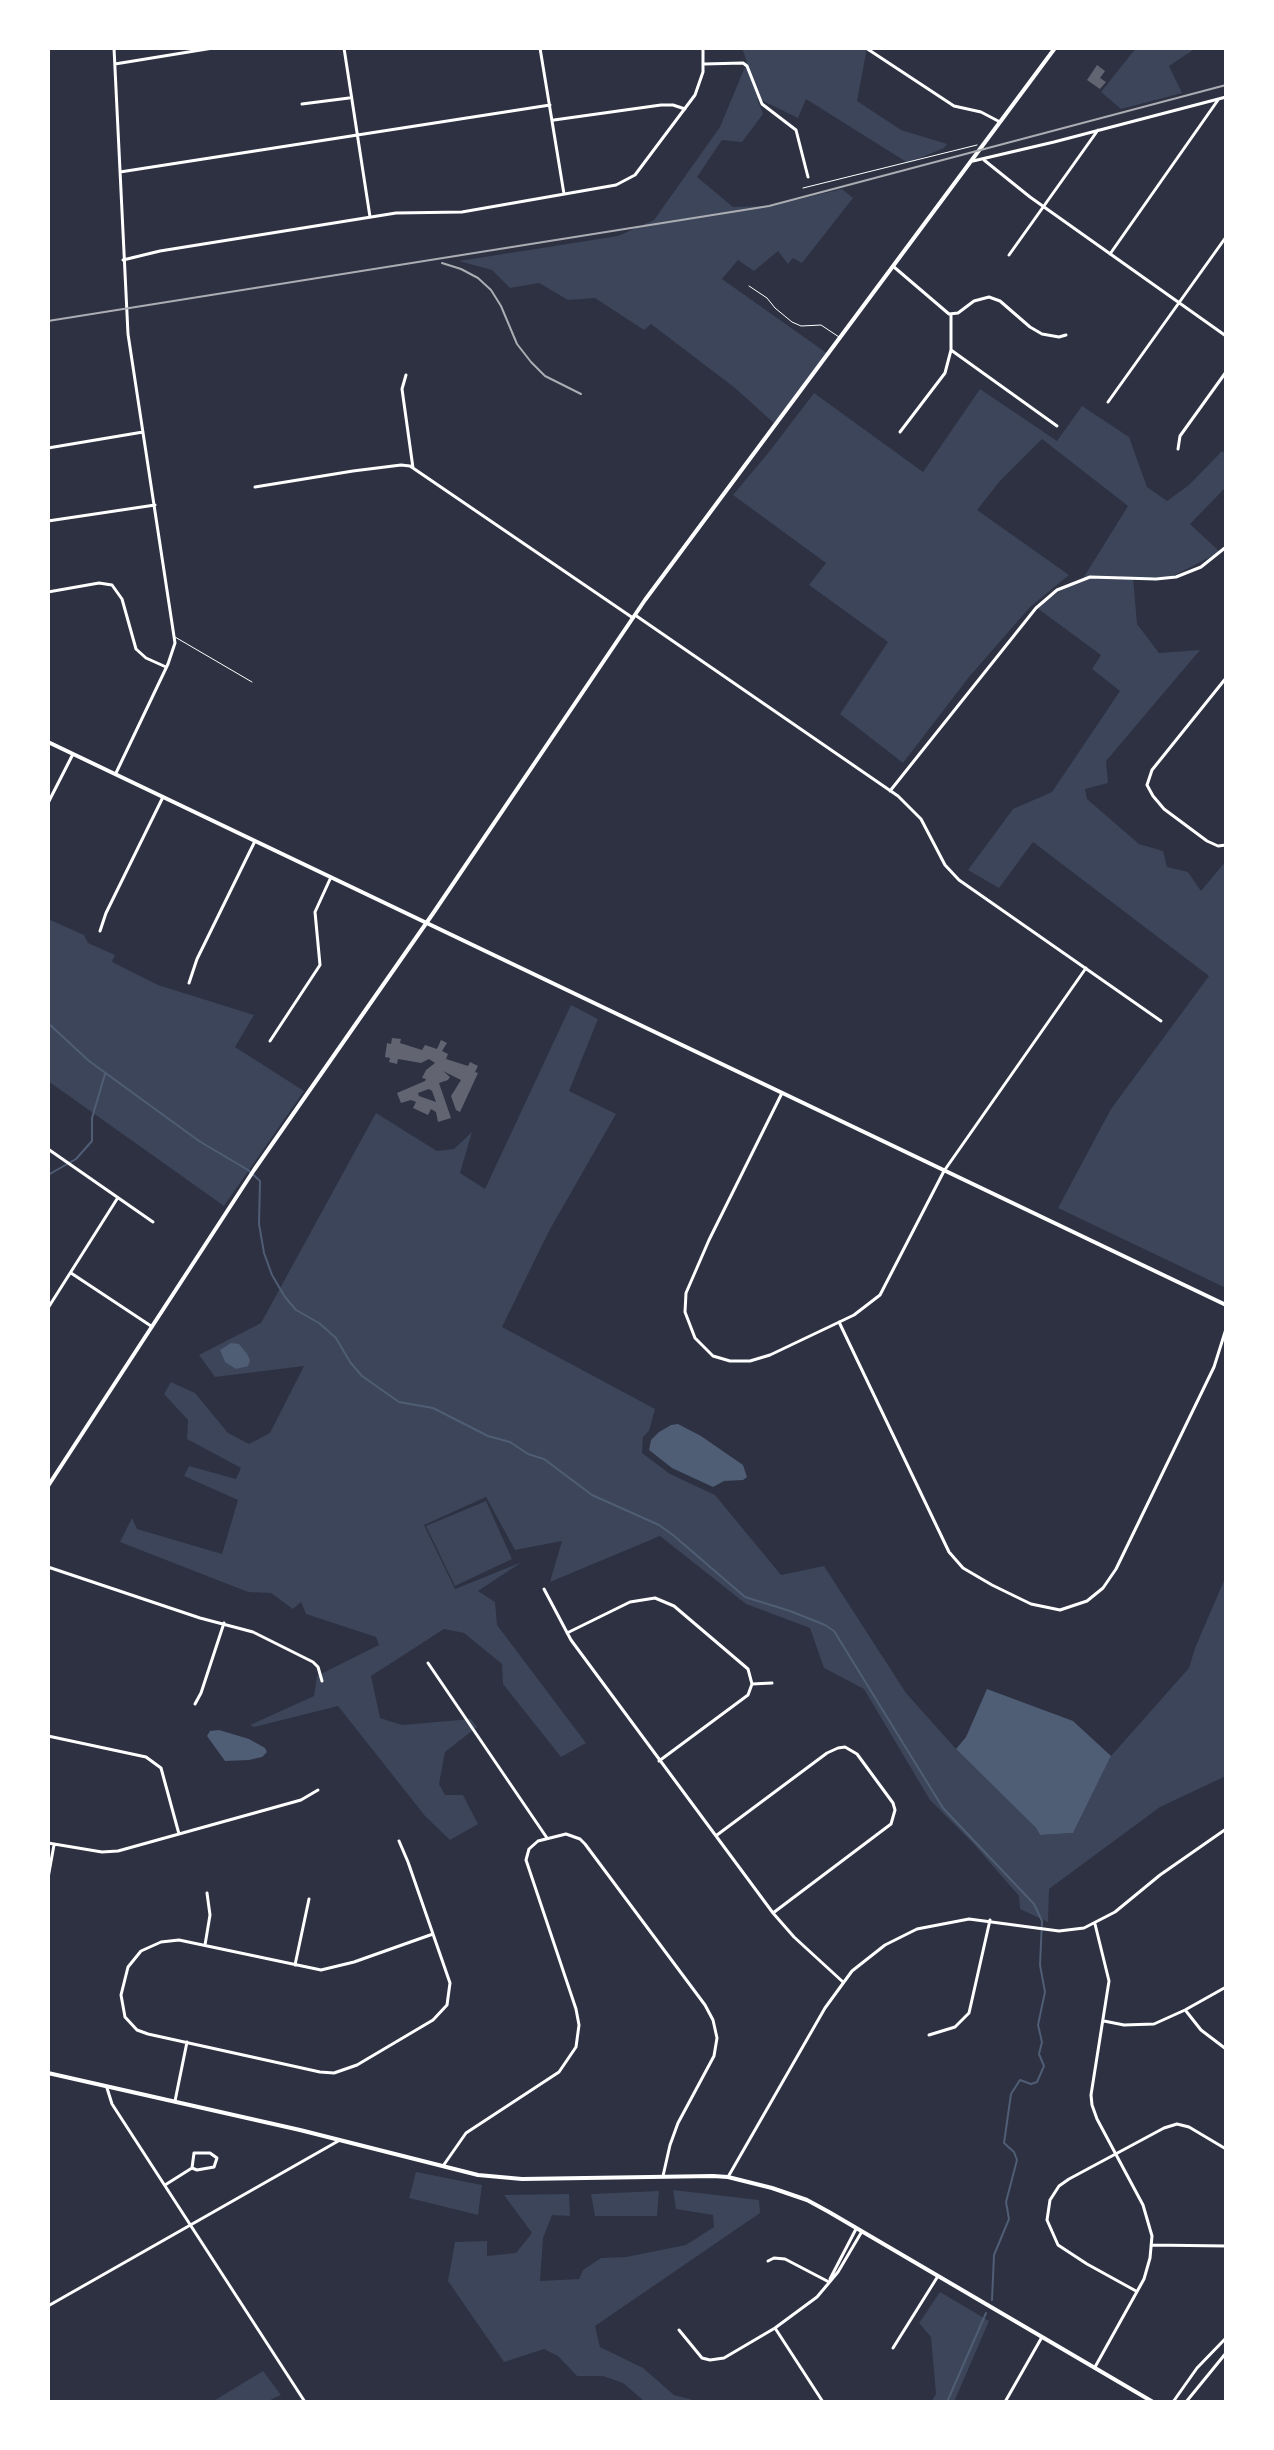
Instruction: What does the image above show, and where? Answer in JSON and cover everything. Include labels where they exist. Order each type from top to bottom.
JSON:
[{"type":"main road","points":[[48,1486],[254,1170],[634,616],[1055,48]]},
{"type":"main road","points":[[48,742],[1226,1305]]},
{"type":"main road","points":[[48,2073],[478,2175],[522,2179],[728,2177],[772,2188],[807,2200],[1153,2402]]},
{"type":"street","points":[[114,48],[129,345],[175,637],[166,667],[116,773]]},
{"type":"street","points":[[115,64],[213,48]]},
{"type":"street","points":[[344,48],[370,217]]},
{"type":"street","points":[[540,48],[564,195]]},
{"type":"street","points":[[123,260],[160,251],[370,217],[413,211],[462,212],[616,185],[635,175],[699,88],[704,64],[703,48]]},
{"type":"street","points":[[866,48],[954,106],[981,112],[1000,122]]},
{"type":"street","points":[[704,64],[743,63],[747,66],[762,104],[796,130],[808,177]]},
{"type":"street","points":[[973,161],[1226,97]]},
{"type":"street","points":[[302,104],[351,98]]},
{"type":"street","points":[[1110,254],[1219,99]]},
{"type":"street","points":[[120,172],[550,105]]},
{"type":"street","points":[[553,120],[661,105],[685,109]]},
{"type":"street","points":[[1009,255],[1098,130]]},
{"type":"street","points":[[984,160],[1044,207],[1226,336]]},
{"type":"street","points":[[1108,402],[1226,237]]},
{"type":"street","points":[[894,267],[938,307],[951,314],[958,313],[974,301],[989,297],[1000,301],[1042,334],[1066,335]]},
{"type":"street","points":[[900,432],[945,373],[951,350],[951,314]]},
{"type":"street","points":[[951,350],[1057,426]]},
{"type":"street","points":[[1178,449],[1180,436],[1226,372]]},
{"type":"street","points":[[406,375],[402,389],[413,468]]},
{"type":"street","points":[[48,448],[143,432]]},
{"type":"street","points":[[255,487],[396,465],[413,468],[890,791],[921,819],[952,873],[1161,1021]]},
{"type":"street","points":[[48,521],[155,505]]},
{"type":"street","points":[[890,791],[1036,608],[1057,590],[1090,577],[1176,577],[1201,567],[1226,547]]},
{"type":"street","points":[[48,592],[99,583],[112,585],[120,593],[136,649],[146,658],[166,667]]},
{"type":"street","points":[[1226,678],[1156,764],[1147,780],[1149,790],[1164,809],[1213,844],[1226,845]]},
{"type":"street","points":[[48,803],[73,754]]},
{"type":"street","points":[[100,931],[163,797]]},
{"type":"street","points":[[189,983],[197,959],[255,840]]},
{"type":"street","points":[[270,1041],[320,965],[315,912],[331,877]]},
{"type":"street","points":[[782,1093],[690,1283],[685,1302],[687,1321],[695,1338],[706,1351],[721,1359],[740,1362],[770,1355],[872,1303],[886,1286],[944,1171],[1086,968]]},
{"type":"street","points":[[48,1149],[153,1222]]},
{"type":"street","points":[[48,1308],[117,1199]]},
{"type":"street","points":[[71,1273],[152,1327]]},
{"type":"street","points":[[839,1322],[949,1552],[963,1568],[992,1585],[1031,1604],[1053,1610],[1087,1601],[1110,1579],[1224,1346],[1221,1341],[1226,1329]]},
{"type":"street","points":[[48,1567],[200,1618],[253,1632],[308,1658],[318,1667],[322,1681]]},
{"type":"street","points":[[544,1589],[567,1633],[773,1913],[843,1982]]},
{"type":"street","points":[[567,1633],[630,1602],[648,1597],[662,1599],[745,1665],[752,1684],[748,1695],[659,1761]]},
{"type":"street","points":[[195,1704],[224,1623]]},
{"type":"street","points":[[428,1663],[547,1838]]},
{"type":"street","points":[[752,1684],[772,1683]]},
{"type":"street","points":[[48,1736],[146,1757],[161,1768],[179,1834]]},
{"type":"street","points":[[716,1836],[832,1750],[845,1747],[857,1754],[893,1803],[895,1810],[891,1824],[773,1913]]},
{"type":"street","points":[[48,1843],[102,1852],[118,1851],[301,1800],[318,1790]]},
{"type":"street","points":[[728,2177],[801,2047],[843,1982],[885,1945],[917,1929],[951,1921],[990,1920],[1059,1931],[1095,1924],[1226,1829]]},
{"type":"street","points":[[443,2166],[466,2133],[559,2072],[576,2047],[579,2032],[576,2009],[526,1860],[529,1849],[547,1838],[566,1834],[580,1839],[705,2005],[713,2020],[717,2038],[714,2056],[678,2123],[663,2176]]},
{"type":"street","points":[[399,1841],[433,1934],[450,1983],[447,2005],[433,2020],[357,2065],[334,2073],[148,2034],[128,2022],[122,2007],[124,1978],[133,1959],[141,1951],[161,1942],[179,1940],[315,1969],[334,1967],[433,1934]]},
{"type":"street","points":[[48,1878],[54,1845]]},
{"type":"street","points":[[205,1945],[210,1915],[207,1893]]},
{"type":"street","points":[[295,1965],[309,1899]]},
{"type":"street","points":[[929,2035],[955,2027],[969,2013],[990,1920]]},
{"type":"street","points":[[1095,1924],[1109,1981],[1091,2095],[1097,2119],[1143,2205],[1151,2245],[1148,2268],[1138,2291],[1095,2367]]},
{"type":"street","points":[[1104,2021],[1142,2026],[1167,2020],[1226,1987]]},
{"type":"street","points":[[1185,2010],[1201,2030],[1226,2049]]},
{"type":"street","points":[[175,2101],[187,2042]]},
{"type":"street","points":[[107,2086],[112,2104],[305,2402]]},
{"type":"street","points":[[1138,2291],[1062,2248],[1051,2234],[1047,2220],[1050,2200],[1059,2186],[1115,2152],[1177,2124],[1189,2127],[1226,2149]]},
{"type":"street","points":[[48,2306],[340,2140]]},
{"type":"street","points":[[198,2151],[217,2158],[218,2163],[214,2167],[192,2168],[194,2153],[198,2151]]},
{"type":"street","points":[[165,2185],[192,2168]]},
{"type":"street","points":[[679,2330],[702,2358],[718,2360],[775,2328],[817,2297],[859,2231]]},
{"type":"street","points":[[1151,2245],[1226,2246]]},
{"type":"street","points":[[768,2261],[785,2259],[829,2282]]},
{"type":"street","points":[[893,2348],[938,2276]]},
{"type":"street","points":[[775,2328],[823,2402]]},
{"type":"street","points":[[1005,2402],[1042,2337]]},
{"type":"street","points":[[1173,2402],[1197,2368],[1226,2338]]},
{"type":"street","points":[[1186,2402],[1226,2353]]},
{"type":"lane","points":[[749,286],[792,322],[801,326],[821,325],[841,338]]},
{"type":"lane","points":[[175,637],[252,682]]},
{"type":"path","points":[[803,188],[975,144],[983,148]]},
{"type":"shaded area","points":[[742,48],[867,48],[857,101],[901,130],[947,144],[908,163],[806,99],[798,118],[757,98],[763,114],[742,142],[722,140],[697,177],[733,207],[771,206],[842,189],[853,198],[802,263],[793,258],[788,264],[778,251],[754,271],[738,260],[722,279],[828,354],[776,425],[735,388],[651,324],[644,330],[595,298],[568,300],[539,283],[510,288],[492,270],[459,261],[618,236],[654,220],[720,127],[747,62]]},
{"type":"shaded area","points":[[1136,48],[1196,48],[1169,66],[1182,93],[1121,109],[1101,92]]},
{"type":"shaded area","points":[[980,389],[1057,441],[1082,406],[1129,437],[1147,487],[1167,501],[1189,485],[1222,451],[1226,454],[1226,487],[1190,524],[1220,552],[1171,577],[1133,577],[1137,624],[1159,653],[1200,650],[1106,761],[1108,783],[1085,789],[1087,799],[1139,844],[1163,851],[1167,867],[1188,872],[1201,891],[1226,861],[1226,1288],[1058,1208],[1111,1109],[1209,976],[1033,842],[999,888],[968,870],[1013,809],[1052,792],[1120,691],[1092,669],[1101,655],[1037,608],[1072,582],[1082,580],[1128,506],[1042,439],[1000,481],[977,510],[1069,575],[1030,607],[969,677],[903,763],[840,714],[888,642],[809,585],[826,563],[733,495],[814,393],[923,472]]},
{"type":"shaded area","points":[[48,919],[84,935],[88,943],[115,955],[112,962],[158,985],[254,1015],[235,1047],[304,1091],[224,1206],[48,1081]]},
{"type":"shaded area","points":[[571,1005],[598,1019],[569,1091],[616,1114],[549,1231],[502,1327],[655,1409],[649,1431],[643,1437],[642,1453],[670,1474],[715,1495],[781,1575],[824,1566],[906,1693],[1040,1835],[1073,1833],[1111,1756],[1189,1668],[1226,1576],[1226,1776],[1160,1807],[1049,1889],[1048,1922],[1020,1909],[1019,1896],[930,1800],[864,1689],[824,1668],[810,1628],[746,1604],[660,1536],[550,1582],[562,1541],[515,1550],[486,1497],[424,1525],[455,1589],[522,1562],[478,1591],[495,1602],[497,1625],[586,1743],[561,1757],[503,1684],[502,1664],[464,1633],[444,1629],[371,1676],[380,1718],[402,1725],[471,1719],[477,1727],[445,1752],[439,1784],[445,1795],[463,1795],[478,1824],[450,1840],[425,1816],[338,1706],[254,1727],[250,1725],[314,1696],[317,1676],[379,1645],[376,1637],[306,1614],[301,1602],[293,1609],[271,1593],[248,1592],[120,1542],[132,1518],[137,1529],[222,1554],[238,1500],[184,1476],[189,1466],[236,1479],[241,1468],[187,1439],[188,1420],[164,1394],[171,1382],[195,1393],[228,1433],[249,1444],[270,1433],[304,1366],[215,1377],[199,1355],[261,1323],[376,1113],[437,1151],[454,1149],[472,1132],[460,1173],[485,1189]]},
{"type":"shaded area","points":[[231,1343],[239,1344],[247,1354],[250,1360],[248,1366],[236,1369],[225,1362],[220,1350]]},
{"type":"shaded area","points":[[678,1424],[743,1465],[747,1477],[724,1481],[713,1487],[672,1468],[649,1450],[651,1440],[659,1432]]},
{"type":"shaded area","points":[[486,1501],[512,1559],[455,1586],[426,1526]]},
{"type":"shaded area","points":[[987,1689],[1073,1721],[1111,1756],[1073,1833],[1040,1835],[956,1749],[966,1737]]},
{"type":"shaded area","points":[[219,1730],[249,1739],[267,1752],[262,1757],[249,1760],[225,1761],[207,1736],[210,1731]]},
{"type":"shaded area","points":[[416,2172],[482,2185],[478,2215],[409,2198]]},
{"type":"shaded area","points":[[673,2190],[759,2200],[760,2213],[595,2326],[600,2347],[643,2368],[674,2395],[700,2402],[645,2402],[623,2383],[603,2376],[577,2376],[558,2356],[544,2349],[504,2362],[448,2281],[455,2242],[487,2241],[487,2256],[516,2253],[532,2233],[504,2195],[569,2194],[570,2216],[552,2215],[543,2238],[540,2281],[579,2279],[583,2270],[601,2258],[626,2257],[686,2245],[714,2227],[713,2215],[676,2209]]},
{"type":"shaded area","points":[[659,2191],[657,2216],[595,2216],[591,2194]]},
{"type":"shaded area","points":[[940,2292],[989,2321],[954,2402],[931,2402],[936,2394],[931,2337],[919,2323]]},
{"type":"shaded area","points":[[263,2371],[281,2395],[266,2402],[212,2402]]},
{"type":"building","points":[[1097,65],[1105,71],[1100,78],[1106,82],[1100,89],[1087,80]]},
{"type":"building","points":[[392,1038],[401,1039],[400,1043],[422,1050],[425,1045],[437,1049],[441,1040],[447,1043],[442,1051],[448,1054],[446,1059],[478,1066],[475,1072],[478,1073],[460,1112],[456,1110],[451,1096],[461,1080],[443,1071],[450,1077],[439,1083],[451,1118],[438,1122],[436,1112],[431,1109],[428,1115],[413,1108],[416,1102],[401,1103],[397,1093],[425,1081],[422,1078],[426,1070],[435,1063],[429,1059],[421,1063],[398,1059],[397,1064],[389,1062],[390,1058],[385,1057],[387,1043],[391,1044]],"holes":[[[429,1089],[436,1102],[418,1093]]]},
{"type":"waterway","points":[[48,1023],[89,1061],[260,1181],[259,1224],[272,1275],[296,1310],[319,1323],[336,1338],[362,1376],[399,1402],[433,1408],[488,1436],[510,1442],[528,1454],[544,1459],[592,1495],[659,1525],[745,1597],[790,1611],[834,1631],[943,1808],[1034,1904],[1042,1921],[1040,1965],[1045,1992],[1038,2025],[1042,2042],[1039,2054],[1044,2066],[1037,2082],[1031,2084],[1020,2080],[1011,2094],[1004,2143],[1014,2152],[1017,2160],[1006,2202],[1009,2219],[994,2255],[992,2300]]},
{"type":"waterway","points":[[48,1175],[76,1159],[92,1141],[92,1118],[105,1074]]},
{"type":"waterway","points":[[947,2402],[986,2313]]},
{"type":"railway","points":[[48,321],[769,206],[1226,85]]},
{"type":"railway","points":[[442,263],[478,278],[491,290],[517,344],[531,362],[545,376],[581,394]]}]
